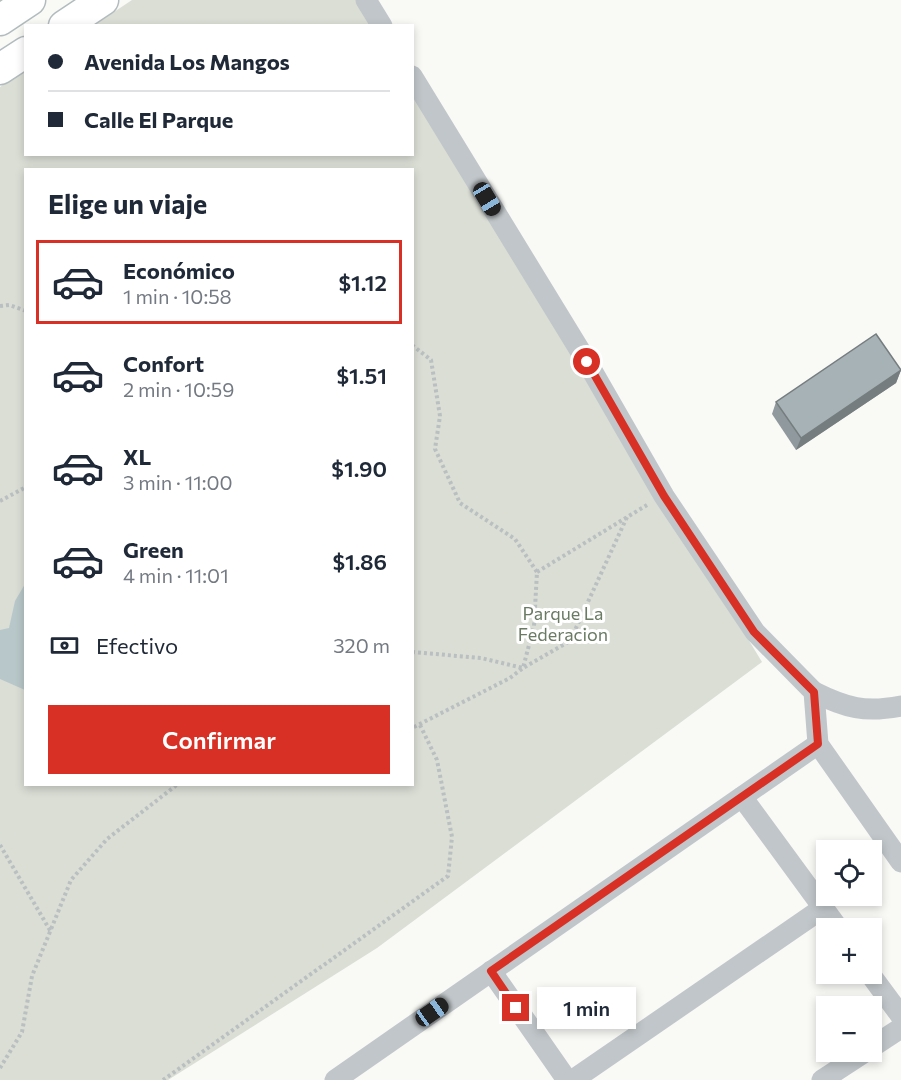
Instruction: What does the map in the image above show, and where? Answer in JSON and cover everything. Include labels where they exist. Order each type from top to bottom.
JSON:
[{"type":"main road","points":[[0,20],[30,0]]},
{"type":"main road","points":[[67,24],[103,0]]},
{"type":"main road","points":[[0,69],[24,53]]},
{"type":"street","points":[[366,0],[381,24]]},
{"type":"street","points":[[414,79],[587,362],[664,496],[754,632],[814,692],[843,706],[878,711],[901,706]]},
{"type":"street","points":[[814,692],[818,744],[901,862]]},
{"type":"street","points":[[335,1080],[818,744]]},
{"type":"street","points":[[742,797],[830,918]]},
{"type":"street","points":[[573,1080],[823,908]]},
{"type":"street","points":[[491,971],[567,1080]]},
{"type":"street","points":[[877,984],[901,1016]]},
{"type":"street","points":[[882,1040],[901,1028]]},
{"type":"street","points":[[822,1080],[850,1062]]},
{"type":"path","points":[[0,306],[9,304],[24,310]]},
{"type":"path","points":[[414,347],[430,360],[440,416],[435,449],[460,503],[515,539],[537,572],[534,626],[524,668]]},
{"type":"path","points":[[0,501],[24,488]]},
{"type":"path","points":[[537,572],[627,516],[664,496]]},
{"type":"path","points":[[414,727],[510,678],[570,641],[627,516]]},
{"type":"path","points":[[414,652],[481,658],[524,668]]},
{"type":"path","points":[[163,1080],[448,876],[452,837],[437,760],[420,725]]},
{"type":"path","points":[[0,1068],[22,1032],[32,976],[71,880],[106,839],[175,786]]},
{"type":"path","points":[[0,845],[51,932]]},
{"type":"green space","points":[[132,0],[360,0],[374,24],[96,24]]},
{"type":"green space","name":"Parque La Federacion","points":[[24,71],[24,156],[414,156],[414,89],[762,662],[377,948],[168,1080],[0,1080],[0,87]]},
{"type":"shaded area","points":[[24,586],[24,690],[0,679],[0,630],[9,628],[15,601]]},
{"type":"building","points":[[876,334],[901,370],[801,438],[776,402]]},
{"type":"route","points":[[516,1008],[491,971],[818,744],[814,692],[754,632],[664,496],[587,362]]}]
